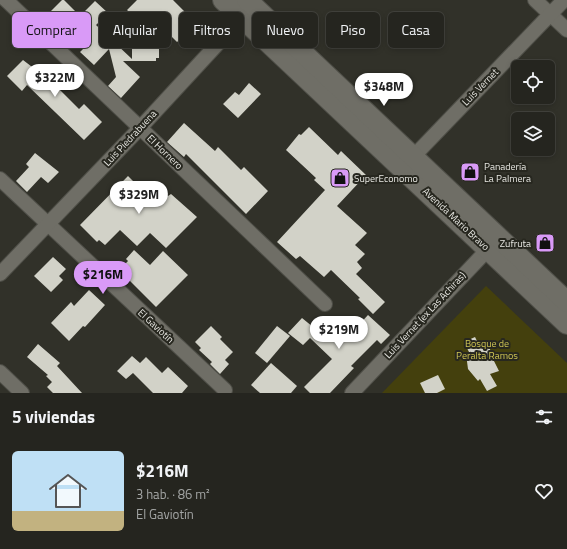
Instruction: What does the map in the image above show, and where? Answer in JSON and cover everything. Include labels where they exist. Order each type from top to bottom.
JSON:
[{"type":"main road","name":"Avenida Mario Bravo","points":[[223,0],[250,6],[413,157],[567,324]]},
{"type":"main road","name":"Avenida Mario Bravo","points":[[250,6],[493,244],[567,302]]},
{"type":"street","name":"El Hornero","points":[[6,0],[325,304]]},
{"type":"street","points":[[535,0],[567,30]]},
{"type":"street","name":"Luis Vernet","points":[[413,157],[564,0]]},
{"type":"street","name":"Luis Piedrabuena","points":[[0,274],[140,128],[250,6]]},
{"type":"street","name":"El Gaviotín","points":[[0,179],[47,225],[225,390]]},
{"type":"street","name":"Luis Vernet (ex Las Achiras)","points":[[352,393],[493,244]]},
{"type":"street","points":[[0,372],[22,393]]},
{"type":"green space","name":"Bosque de Peralta Ramos","points":[[486,286],[567,363],[567,393],[382,393]]},
{"type":"building","points":[[62,0],[64,0],[76,12],[50,12]]},
{"type":"building","points":[[137,0],[173,0],[185,12],[179,12],[179,40],[177,42],[171,36],[171,12],[129,12],[127,10]]},
{"type":"building","points":[[95,1],[107,12],[99,12],[99,22],[96,25],[99,28],[99,48],[120,48],[132,59],[132,48],[159,48],[159,58],[156,58],[156,61],[123,61],[140,77],[121,98],[108,86],[116,77],[109,49],[94,65],[80,52],[84,48],[91,48],[91,12],[84,12]]},
{"type":"building","points":[[23,60],[40,73],[48,66],[64,82],[58,88],[79,109],[84,104],[102,122],[84,140],[27,85],[22,91],[7,76]]},
{"type":"building","points":[[249,83],[261,94],[238,118],[223,104],[235,92],[239,95]]},
{"type":"building","points":[[184,123],[215,151],[218,147],[241,170],[244,167],[268,191],[246,214],[186,154],[184,157],[167,142]]},
{"type":"building","points":[[309,127],[338,155],[341,151],[366,175],[337,206],[367,233],[355,245],[365,254],[357,262],[362,268],[356,274],[385,302],[373,314],[358,299],[360,298],[331,270],[324,277],[300,256],[296,259],[277,242],[325,190],[314,180],[316,178],[286,150],[299,134],[301,135]]},
{"type":"building","points":[[35,153],[59,172],[48,183],[41,177],[27,192],[16,181],[29,167],[26,164]]},
{"type":"building","points":[[128,176],[145,193],[155,183],[168,196],[171,194],[197,217],[166,248],[150,233],[137,246],[120,230],[105,245],[99,240],[97,242],[80,225]]},
{"type":"building","points":[[134,250],[150,265],[163,251],[188,275],[156,307],[119,270],[128,261],[126,259]]},
{"type":"building","points":[[53,257],[66,269],[59,276],[63,280],[51,292],[34,276]]},
{"type":"building","points":[[89,290],[105,305],[85,327],[83,326],[69,341],[51,323],[71,302],[74,306]]},
{"type":"building","points":[[368,315],[390,335],[381,344],[377,340],[351,366],[354,368],[330,393],[310,393],[304,387],[332,359],[310,338],[303,345],[288,333],[302,318],[329,340],[346,322],[354,330]]},
{"type":"building","points":[[211,326],[222,337],[220,339],[233,352],[225,360],[229,364],[220,374],[210,364],[212,362],[199,350],[201,348],[195,342]]},
{"type":"building","points":[[277,326],[290,336],[267,363],[255,353]]},
{"type":"building","points":[[475,337],[480,347],[489,345],[492,357],[499,371],[490,374],[497,386],[487,391],[480,379],[478,381],[468,369],[466,354],[469,352],[464,342]]},
{"type":"building","points":[[38,344],[60,363],[57,366],[82,393],[53,393],[47,387],[52,382],[46,376],[48,375],[27,357]]},
{"type":"building","points":[[132,356],[140,363],[146,357],[162,373],[168,367],[188,386],[182,393],[153,393],[133,373],[126,379],[117,371]]},
{"type":"building","points":[[271,363],[297,386],[291,393],[260,393],[251,385]]},
{"type":"building","points":[[438,375],[445,389],[437,393],[425,393],[420,383]]},
{"type":"place","name":"Panadería La Palmera","points":[[470,172]]},
{"type":"place","name":"SuperEconomo","points":[[340,178]]},
{"type":"place","name":"Zufruta","points":[[545,243]]}]
